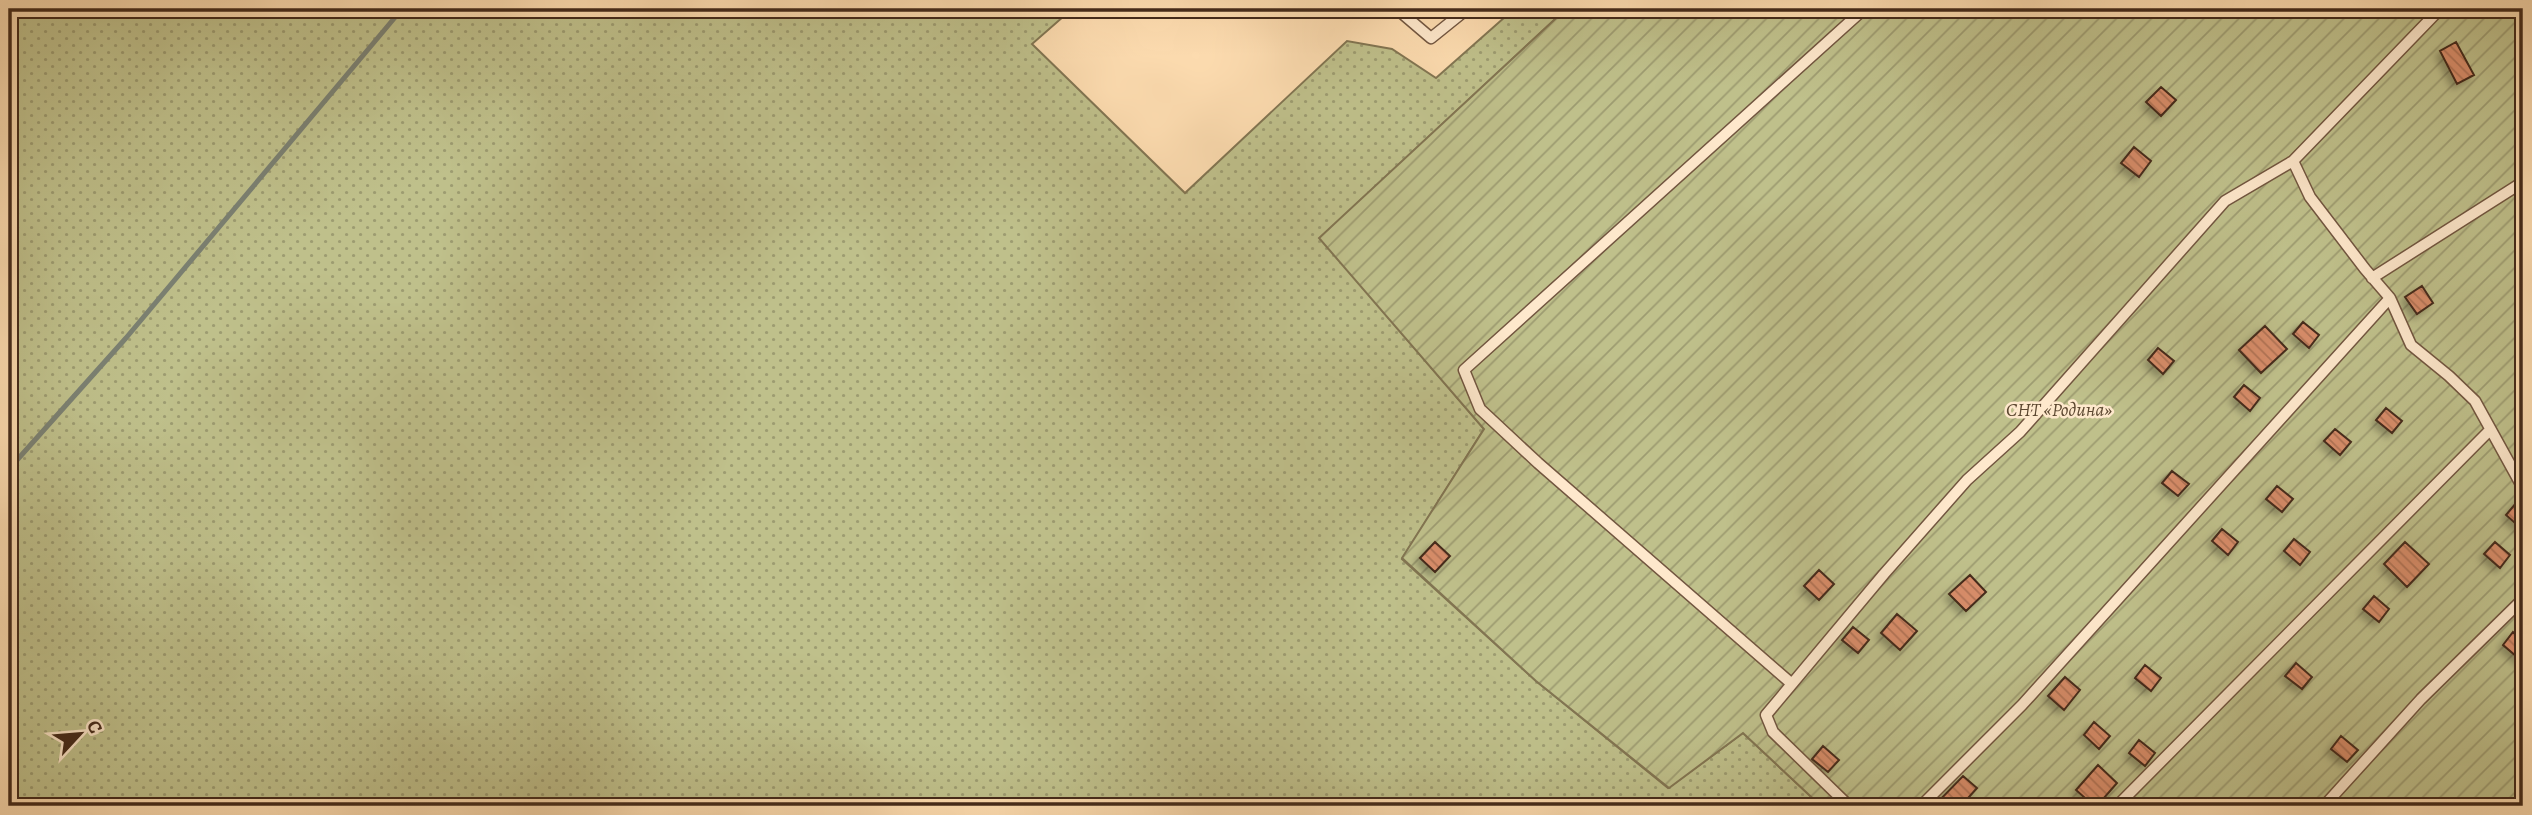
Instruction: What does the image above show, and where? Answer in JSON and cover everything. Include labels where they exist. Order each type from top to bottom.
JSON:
[{"type":"lane","points":[[1397,9],[1431,38],[1467,9]]},
{"type":"lane","points":[[1792,684],[1480,410],[1464,370],[1864,9]]},
{"type":"lane","points":[[1849,806],[1773,732],[1766,715],[1966,480],[2020,432],[2225,201],[2293,161],[2440,9]]},
{"type":"lane","points":[[2293,161],[2310,197],[2390,298],[2411,345],[2475,401],[2523,488]]},
{"type":"lane","points":[[2372,278],[2523,182]]},
{"type":"lane","points":[[1921,806],[2022,705],[2390,298]]},
{"type":"lane","points":[[2117,806],[2490,430]]},
{"type":"lane","points":[[2324,806],[2421,699],[2523,599]]},
{"type":"green space","points":[[9,9],[1072,9],[1032,44],[1185,193],[1347,41],[1392,49],[1436,78],[1514,9],[1566,9],[1320,238],[1484,429],[1402,559],[1536,681],[1668,788],[1743,733],[1821,806],[9,806]]},
{"type":"green space","name":"СНТ «Родина»","points":[[1566,9],[2523,9],[2523,806],[1821,806],[1743,733],[1669,788],[1536,681],[1402,558],[1484,429],[1319,238]]},
{"type":"building","points":[[2456,42],[2474,75],[2457,84],[2440,51]]},
{"type":"building","points":[[2161,87],[2176,100],[2161,116],[2146,102]]},
{"type":"building","points":[[2134,147],[2151,161],[2139,177],[2121,163]]},
{"type":"building","points":[[2422,286],[2433,303],[2417,314],[2405,297]]},
{"type":"building","points":[[2303,322],[2319,335],[2309,348],[2293,334]]},
{"type":"building","points":[[2265,326],[2287,349],[2261,373],[2239,350]]},
{"type":"building","points":[[2158,348],[2174,361],[2163,374],[2148,360]]},
{"type":"building","points":[[2244,385],[2260,398],[2250,411],[2234,397]]},
{"type":"building","points":[[2386,408],[2402,421],[2392,433],[2376,420]]},
{"type":"building","points":[[2335,429],[2351,442],[2340,455],[2324,441]]},
{"type":"building","points":[[2172,471],[2189,484],[2178,496],[2162,483]]},
{"type":"building","points":[[2277,486],[2293,499],[2282,512],[2266,499]]},
{"type":"building","points":[[2523,496],[2523,530],[2506,515]]},
{"type":"building","points":[[2222,529],[2238,542],[2228,555],[2212,541]]},
{"type":"building","points":[[2294,539],[2310,552],[2300,565],[2284,551]]},
{"type":"building","points":[[1435,542],[1450,556],[1435,572],[1420,558]]},
{"type":"building","points":[[2405,542],[2429,564],[2407,587],[2384,564]]},
{"type":"building","points":[[2495,542],[2510,555],[2500,568],[2484,554]]},
{"type":"building","points":[[1819,570],[1834,584],[1819,600],[1804,586]]},
{"type":"building","points":[[1970,575],[1986,592],[1966,611],[1949,594]]},
{"type":"building","points":[[2374,596],[2389,609],[2379,622],[2363,609]]},
{"type":"building","points":[[1897,614],[1917,631],[1900,650],[1881,633]]},
{"type":"building","points":[[1853,627],[1869,640],[1858,653],[1842,640]]},
{"type":"building","points":[[2513,632],[2523,640],[2523,662],[2503,645]]},
{"type":"building","points":[[2296,663],[2312,677],[2302,689],[2285,676]]},
{"type":"building","points":[[2145,665],[2161,678],[2151,691],[2135,678]]},
{"type":"building","points":[[2065,677],[2080,690],[2064,710],[2048,696]]},
{"type":"building","points":[[2094,722],[2110,736],[2099,749],[2084,735]]},
{"type":"building","points":[[2341,736],[2358,750],[2347,762],[2331,749]]},
{"type":"building","points":[[2139,740],[2155,753],[2145,766],[2129,753]]},
{"type":"building","points":[[1823,746],[1839,760],[1828,772],[1812,759]]},
{"type":"building","points":[[2098,765],[2117,783],[2097,806],[2094,806],[2076,790]]},
{"type":"building","points":[[1963,776],[1977,788],[1961,806],[1934,806]]},
{"type":"waterway","points":[[9,469],[126,338],[402,9]]}]
